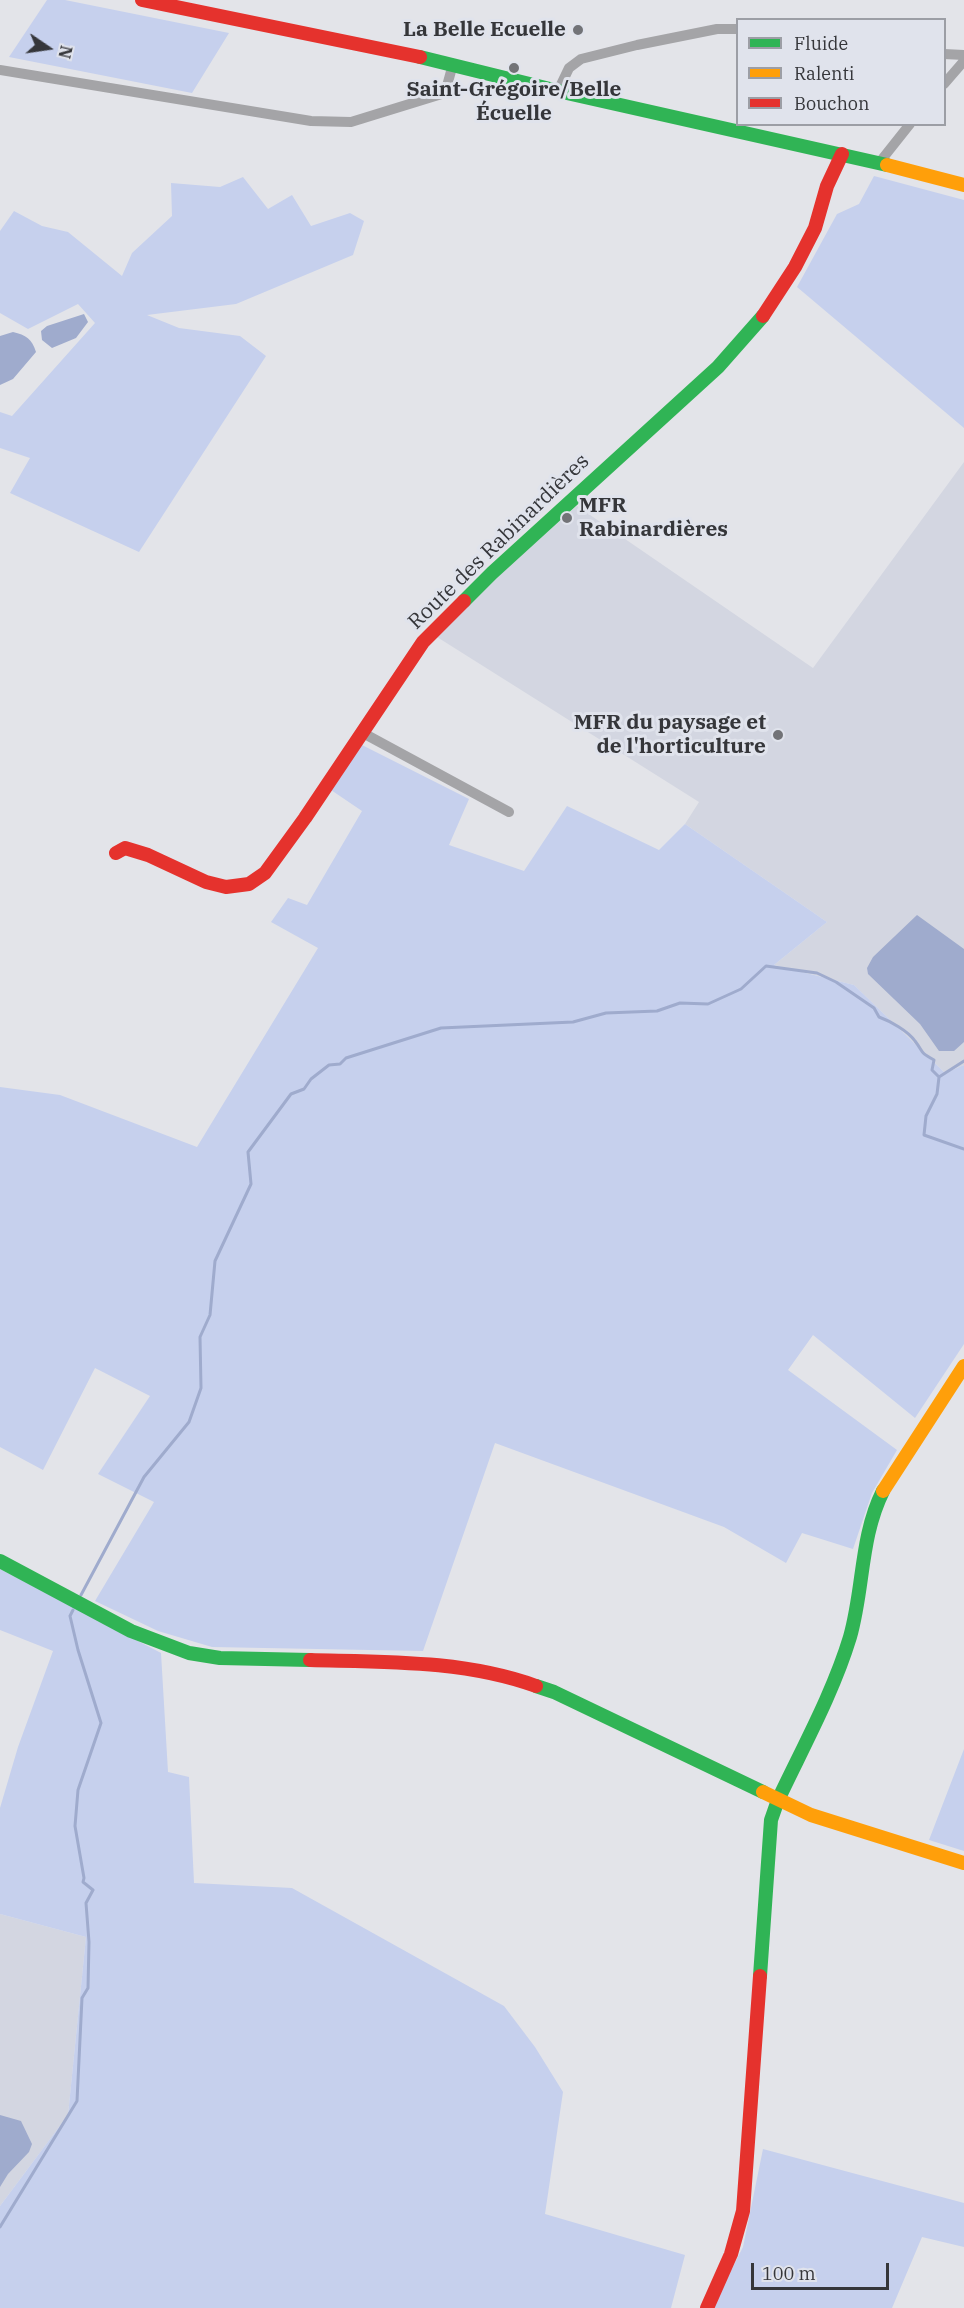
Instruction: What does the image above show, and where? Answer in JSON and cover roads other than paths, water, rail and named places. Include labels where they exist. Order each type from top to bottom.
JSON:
[{"type":"street","points":[[142,0],[453,64],[558,91],[842,154],[964,185]]},
{"type":"street","points":[[558,91],[569,68],[581,59],[637,45],[710,31],[736,29]]},
{"type":"street","points":[[946,54],[964,55]]},
{"type":"street","points":[[946,83],[964,61]]},
{"type":"street","points":[[0,70],[311,122],[351,122],[445,93],[453,64]]},
{"type":"street","points":[[879,163],[908,126]]},
{"type":"street","name":"Route des Rabinardières","points":[[116,853],[125,848],[148,855],[183,873],[216,886],[237,887],[249,884],[265,873],[363,733],[423,642],[492,573],[718,367],[764,315],[807,244],[827,186],[842,154]]},
{"type":"street","points":[[363,733],[509,813]]},
{"type":"street","points":[[707,2308],[718,2286],[742,2219],[771,1820],[778,1800],[838,1671],[849,1639],[856,1614],[867,1531],[873,1512],[884,1490],[964,1366]]},
{"type":"street","points":[[0,1561],[132,1631],[189,1653],[220,1658],[407,1663],[467,1668],[508,1676],[554,1692],[778,1800],[855,1830],[964,1863]]},
{"type":"waterway","points":[[81,1595],[144,1477],[189,1422],[201,1388],[200,1337],[210,1315],[215,1261],[251,1184],[248,1152],[291,1094],[304,1089],[311,1079],[329,1065],[340,1064],[346,1058],[441,1028],[573,1022],[606,1013],[657,1011],[680,1003],[708,1004],[741,989],[766,966],[817,973],[836,982],[874,1008],[879,1017],[908,1034],[924,1053],[934,1060],[932,1070],[939,1077]]},
{"type":"waterway","points":[[964,1061],[939,1077],[937,1094],[926,1116],[924,1135],[964,1149]]},
{"type":"waterway","points":[[0,2227],[77,2101],[82,1998],[88,1988],[89,1942],[86,1903],[93,1890],[83,1882],[75,1826],[78,1790],[101,1723],[78,1650],[70,1616],[73,1610]]},
{"type":"place","name":"La Belle Ecuelle","points":[[578,30]]},
{"type":"place","name":"Saint-Grégoire/Belle Écuelle","points":[[514,68]]},
{"type":"place","name":"MFR Rabinardières","points":[[567,518]]},
{"type":"place","name":"MFR du paysage et de l'horticulture","points":[[778,735]]}]
